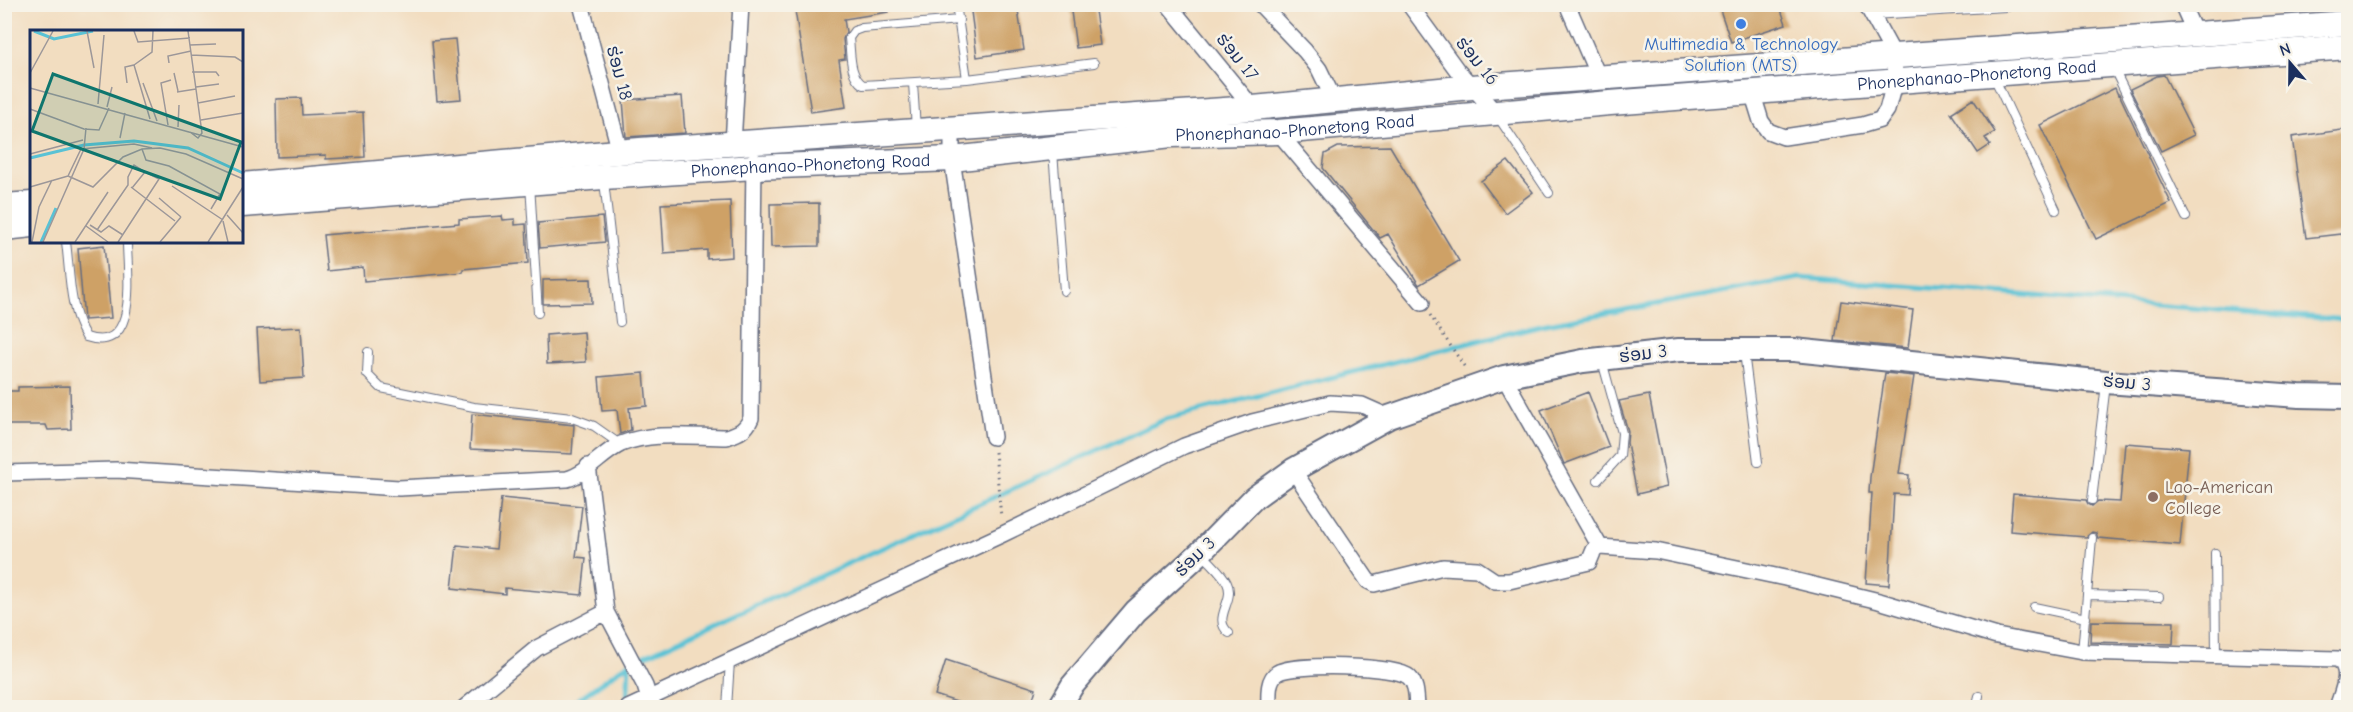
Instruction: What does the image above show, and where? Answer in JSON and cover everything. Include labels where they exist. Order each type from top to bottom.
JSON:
[{"type":"main road","name":"Phonephanao-Phonetong Road","points":[[243,205],[754,167],[952,159],[1053,148],[1252,108],[1471,87],[2349,22]]},
{"type":"main road","name":"Phonephanao-Phonetong Road","points":[[243,185],[620,152],[952,129],[1172,124],[1278,132],[1895,80],[2349,48]]},
{"type":"main road","points":[[4,206],[30,204]]},
{"type":"main road","points":[[4,228],[30,225]]},
{"type":"street","name":"ຮ່ອມ 18","points":[[580,4],[620,152]]},
{"type":"street","points":[[4,473],[116,470],[399,488],[567,479],[576,477],[588,466],[621,445],[651,437],[727,437],[744,431],[748,425],[752,404],[754,167],[744,143],[741,4]]},
{"type":"street","name":"ຮ່ອມ 17","points":[[1168,4],[1252,108]]},
{"type":"street","points":[[1260,4],[1319,69],[1334,100]]},
{"type":"street","name":"ຮ່ອມ 16","points":[[1409,4],[1471,87],[1495,112]]},
{"type":"street","points":[[1567,4],[1599,78]]},
{"type":"street","points":[[2182,4],[2195,33]]},
{"type":"street","points":[[1752,92],[1761,121],[1768,131],[1784,137],[1863,125],[1880,120],[1887,110],[1895,80],[1894,55],[1869,10]]},
{"type":"street","points":[[952,129],[952,159],[993,437]]},
{"type":"street","points":[[1278,132],[1422,303]]},
{"type":"street","name":"ຮ່ອມ 3","points":[[1059,708],[1072,686],[1136,611],[1201,552],[1254,498],[1293,470],[1389,417],[1504,377],[1601,359],[1679,350],[1794,350],[2106,382],[2299,396],[2349,397]]},
{"type":"street","points":[[1504,377],[1600,548]]},
{"type":"street","points":[[588,466],[609,615],[641,701],[1003,534],[1184,446],[1252,422],[1330,403],[1362,405],[1389,417]]},
{"type":"street","points":[[1293,470],[1368,581],[1374,584],[1443,567],[1478,570],[1494,581],[1509,581],[1589,562],[1594,550],[1600,548],[1656,551],[1785,578],[1879,601],[1996,636],[2082,652],[2338,659],[2346,664],[2348,672],[2337,708]]},
{"type":"street","points":[[464,708],[537,648],[609,615]]},
{"type":"street","points":[[1269,708],[1270,685],[1278,672],[1288,669],[1362,667],[1395,670],[1408,676],[1416,688],[1417,707]]},
{"type":"lane","points":[[956,4],[968,79]]},
{"type":"lane","points":[[1869,10],[2006,7]]},
{"type":"lane","points":[[959,20],[862,28],[854,31],[849,38],[852,72],[863,86],[968,79],[1094,63]]},
{"type":"lane","points":[[2112,65],[2186,217]]},
{"type":"lane","points":[[1992,73],[2056,210]]},
{"type":"lane","points":[[913,83],[916,131]]},
{"type":"lane","points":[[1495,112],[1549,193]]},
{"type":"lane","points":[[1053,148],[1064,291]]},
{"type":"lane","points":[[603,177],[621,322]]},
{"type":"lane","points":[[530,183],[538,313]]},
{"type":"lane","points":[[66,243],[76,316],[80,328],[86,337],[103,340],[114,336],[122,328],[127,312],[127,243]]},
{"type":"lane","points":[[1743,350],[1758,462]]},
{"type":"lane","points":[[368,352],[367,374],[381,388],[474,407],[572,418],[594,426],[621,445]]},
{"type":"lane","points":[[1598,480],[1620,456],[1622,433],[1601,359]]},
{"type":"lane","points":[[2092,500],[2106,382]]},
{"type":"lane","points":[[2082,652],[2092,538]]},
{"type":"lane","points":[[1201,552],[1228,585],[1229,594],[1221,621],[1223,628],[1229,633]]},
{"type":"lane","points":[[2215,553],[2216,656]]},
{"type":"lane","points":[[2088,595],[2159,597]]},
{"type":"lane","points":[[2034,607],[2086,618]]},
{"type":"lane","points":[[727,708],[730,661]]},
{"type":"lane","points":[[1976,708],[1979,696]]},
{"type":"path","points":[[1422,303],[1469,373]]},
{"type":"path","points":[[993,437],[1003,534]]},
{"type":"building","points":[[794,4],[887,4],[888,12],[844,19],[845,59],[839,60],[846,107],[811,112]]},
{"type":"building","points":[[970,4],[1017,4],[1024,50],[977,57]]},
{"type":"building","points":[[1070,4],[1094,4],[1100,45],[1076,48]]},
{"type":"building","points":[[1718,4],[1779,4],[1786,24],[1731,42]]},
{"type":"building","points":[[455,39],[461,99],[437,101],[432,41]]},
{"type":"building","points":[[2164,75],[2194,135],[2161,151],[2130,89]]},
{"type":"building","points":[[2115,88],[2171,203],[2096,239],[2040,125]]},
{"type":"building","points":[[682,96],[685,133],[626,137],[623,100]]},
{"type":"building","points":[[301,98],[302,115],[363,112],[365,157],[326,159],[326,155],[277,157],[276,99]]},
{"type":"building","points":[[1973,99],[1995,132],[1985,138],[1990,145],[1978,153],[1951,113]]},
{"type":"building","points":[[2349,129],[2349,233],[2306,238],[2292,137]]},
{"type":"building","points":[[1390,146],[1459,261],[1419,285],[1388,234],[1380,238],[1323,168],[1325,154],[1338,147]]},
{"type":"building","points":[[1508,161],[1533,192],[1505,213],[1481,181]]},
{"type":"building","points":[[730,201],[732,257],[707,259],[707,250],[664,253],[661,204]]},
{"type":"building","points":[[819,203],[819,246],[771,247],[770,204]]},
{"type":"building","points":[[502,216],[503,220],[515,219],[515,225],[526,224],[528,263],[463,269],[463,272],[364,281],[363,267],[327,271],[323,235],[459,223],[459,219]]},
{"type":"building","points":[[602,217],[605,242],[540,248],[538,223]]},
{"type":"building","points":[[104,245],[111,318],[84,320],[78,248]]},
{"type":"building","points":[[591,279],[592,303],[543,304],[543,280]]},
{"type":"building","points":[[1841,301],[1913,310],[1908,348],[1835,341]]},
{"type":"building","points":[[301,327],[304,378],[260,381],[257,329]]},
{"type":"building","points":[[584,332],[586,362],[547,364],[546,335]]},
{"type":"building","points":[[644,373],[647,406],[629,408],[631,430],[620,434],[617,410],[602,411],[599,377]]},
{"type":"building","points":[[1885,373],[1914,376],[1899,474],[1909,475],[1908,495],[1894,494],[1889,585],[1866,583],[1872,493],[1869,493],[1870,477]]},
{"type":"building","points":[[70,386],[71,429],[48,430],[46,425],[4,425],[4,391],[18,391],[18,387]]},
{"type":"building","points":[[1588,392],[1609,447],[1564,464],[1541,410]]},
{"type":"building","points":[[1649,395],[1667,487],[1637,494],[1627,443],[1628,431],[1619,401]]},
{"type":"building","points":[[472,414],[574,425],[572,454],[470,449]]},
{"type":"building","name":"Lao-American College","points":[[2125,443],[2189,448],[2180,545],[2098,538],[2096,533],[2092,532],[2086,537],[2010,531],[2013,494],[2086,500],[2092,506],[2098,501],[2120,502]]},
{"type":"building","points":[[501,498],[582,506],[576,557],[586,558],[582,595],[505,588],[505,594],[452,588],[457,545],[496,549]]},
{"type":"building","points":[[2091,621],[2174,622],[2173,644],[2090,642]]},
{"type":"building","points":[[946,660],[1036,689],[1030,708],[975,708],[935,695]]},
{"type":"waterway","points":[[566,708],[629,663],[1166,419],[1541,325],[1800,278],[2348,320]]},
{"type":"waterway","points":[[627,706],[629,664]]},
{"type":"place","name":"Multimedia & Technology Solution (MTS)","points":[[1741,24]]},
{"type":"place","name":"Lao-American College","points":[[2153,497]]}]
